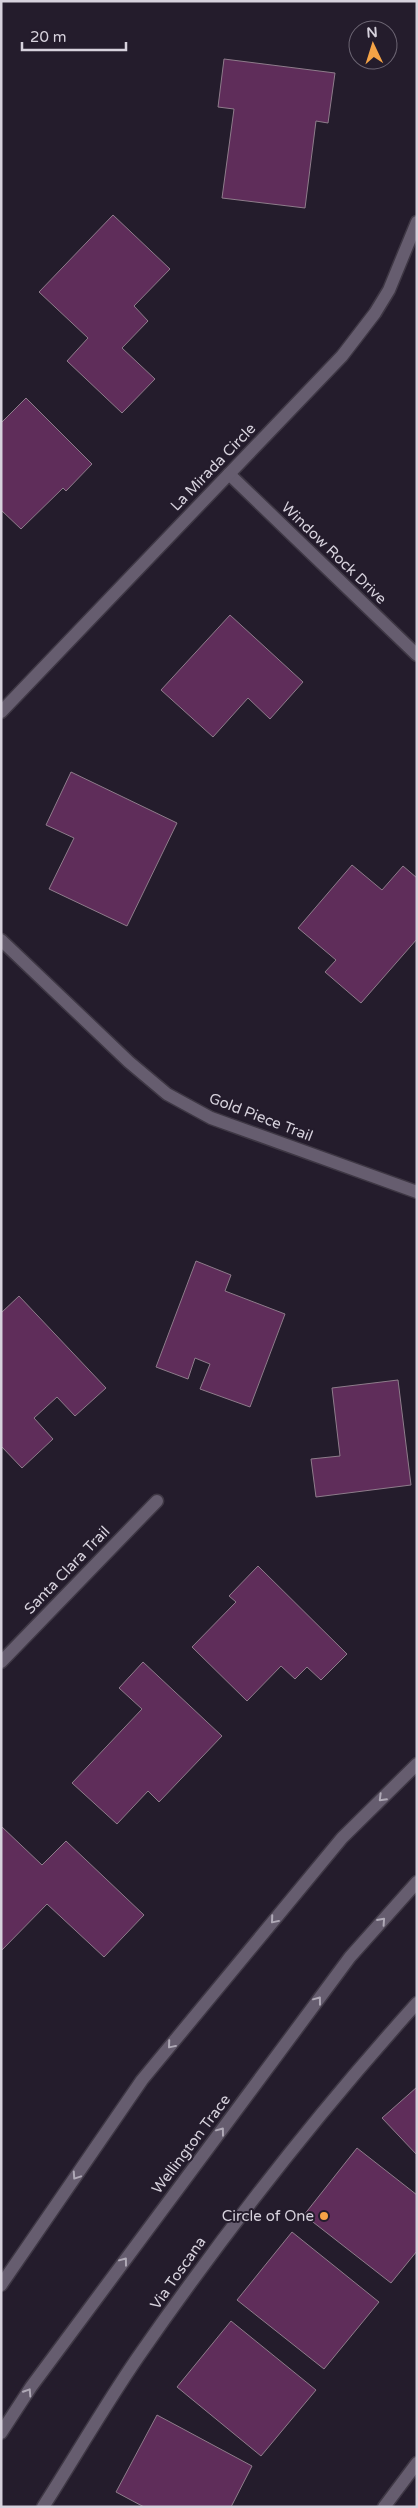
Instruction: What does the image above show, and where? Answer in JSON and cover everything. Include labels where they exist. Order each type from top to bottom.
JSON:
[{"type":"street","name":"La Mirada Circle","points":[[1,712],[342,356],[375,313],[400,266],[417,222]]},
{"type":"street","name":"Window Rock Drive","points":[[229,474],[417,656]]},
{"type":"street","name":"Gold Piece Trail","points":[[1,940],[129,1062],[167,1094],[210,1118],[417,1192]]},
{"type":"street","name":"Santa Clara Trail","points":[[1,1662],[156,1501]]},
{"type":"street","points":[[1,2285],[142,2080],[342,1838],[417,1764]]},
{"type":"street","name":"Wellington Trace","points":[[1,2433],[30,2387],[350,1957],[417,1882]]},
{"type":"street","name":"Via Toscana","points":[[43,2507],[137,2358],[231,2227],[358,2069],[417,2004]]},
{"type":"street","points":[[384,2507],[417,2463]]},
{"type":"building","points":[[224,59],[335,73],[328,123],[316,121],[305,208],[222,198],[234,109],[218,107]]},
{"type":"building","points":[[113,215],[170,269],[134,306],[148,321],[122,348],[155,379],[122,413],[67,361],[88,338],[39,292]]},
{"type":"building","points":[[26,398],[92,464],[66,491],[63,488],[21,529],[1,510],[1,423]]},
{"type":"building","points":[[230,615],[303,682],[270,719],[248,698],[213,737],[161,690]]},
{"type":"building","points":[[71,772],[177,823],[127,926],[49,889],[74,838],[46,825]]},
{"type":"building","points":[[352,865],[382,890],[403,866],[417,878],[417,939],[361,1003],[325,972],[336,960],[298,928]]},
{"type":"building","points":[[196,1261],[231,1275],[225,1291],[285,1314],[250,1407],[200,1389],[210,1364],[195,1358],[188,1379],[156,1367]]},
{"type":"building","points":[[19,1296],[106,1388],[75,1416],[57,1397],[34,1418],[53,1439],[22,1468],[1,1446],[1,1313]]},
{"type":"building","points":[[398,1380],[411,1485],[316,1497],[311,1459],[340,1456],[332,1388]]},
{"type":"building","points":[[258,1566],[347,1654],[321,1680],[307,1667],[295,1679],[281,1666],[247,1701],[192,1647],[236,1602],[229,1596]]},
{"type":"building","points":[[143,1662],[222,1736],[159,1802],[148,1791],[117,1824],[72,1783],[142,1709],[119,1688]]},
{"type":"building","points":[[1,1826],[42,1865],[66,1841],[144,1915],[104,1957],[47,1904],[1,1951]]},
{"type":"building","points":[[417,2087],[417,2155],[382,2118]]},
{"type":"building","points":[[357,2148],[417,2195],[417,2251],[391,2283],[304,2215]]},
{"type":"building","points":[[292,2232],[379,2302],[324,2369],[237,2300]]},
{"type":"building","points":[[231,2321],[316,2390],[261,2456],[177,2387]]},
{"type":"building","points":[[157,2415],[252,2466],[231,2507],[144,2507],[116,2492]]},
{"type":"place","name":"Circle of One","points":[[324,2216]]}]
